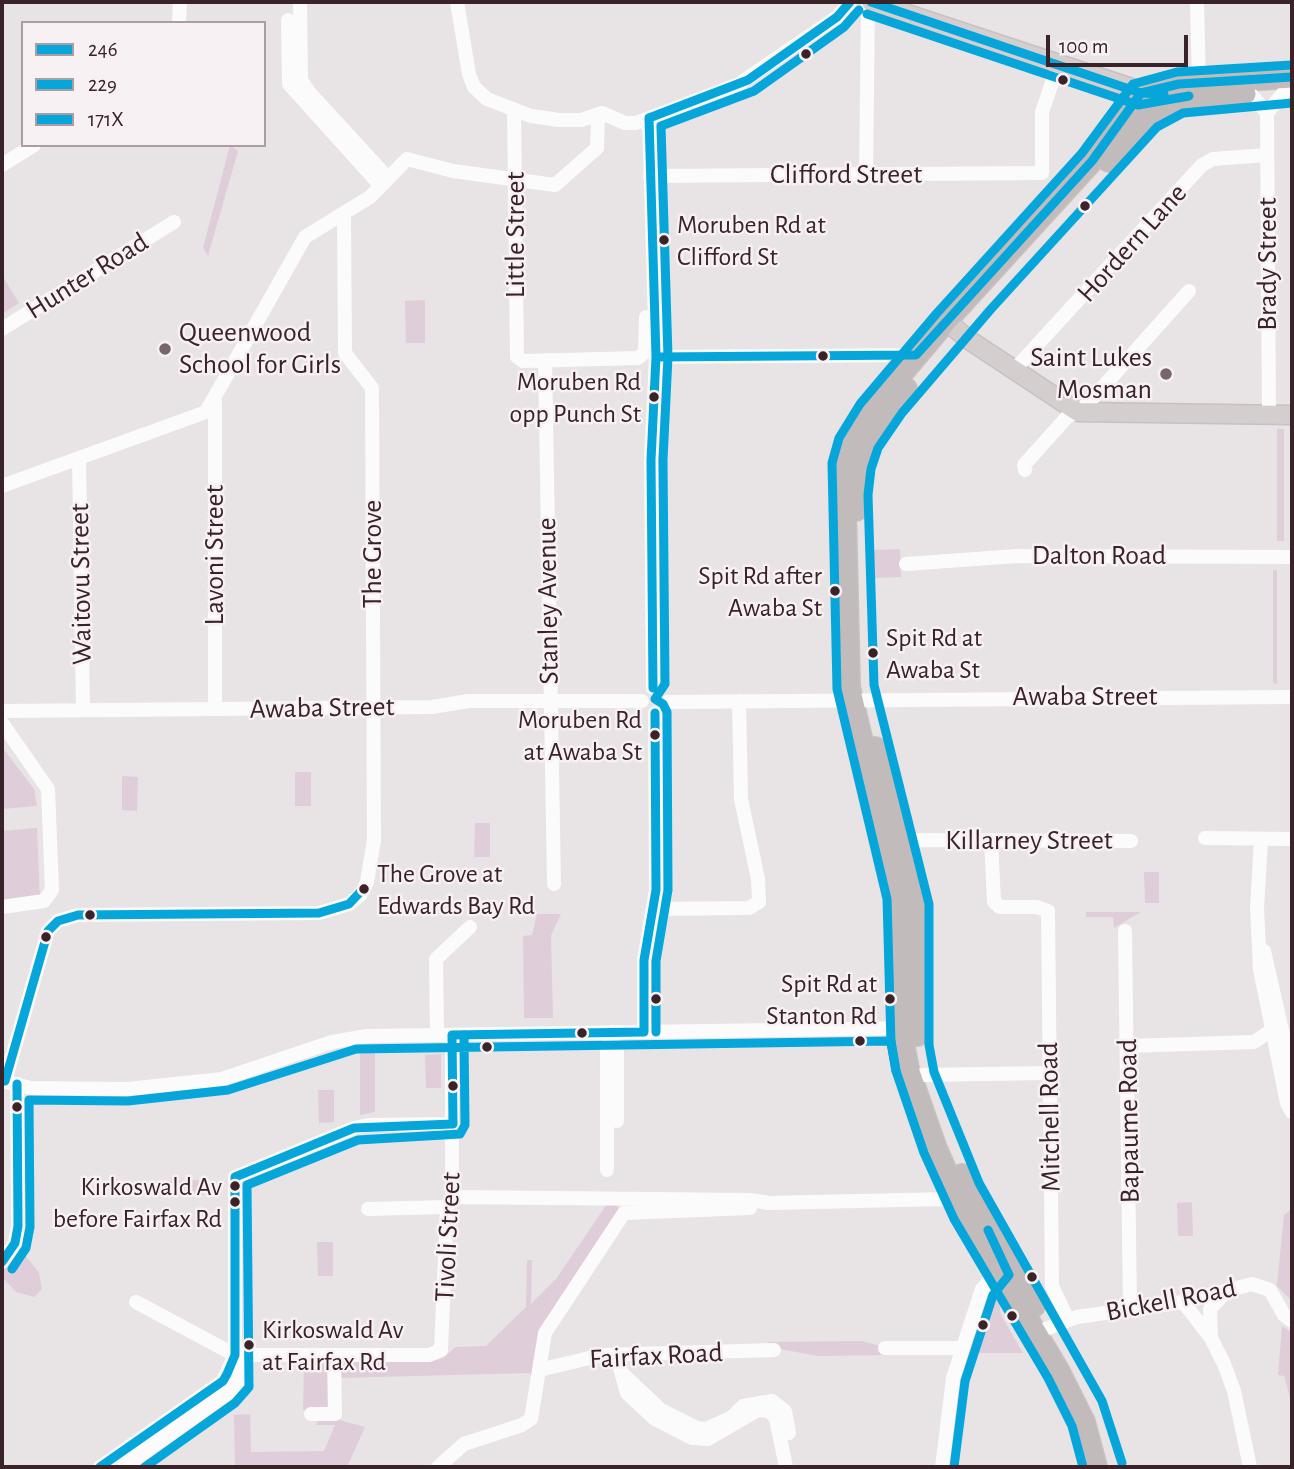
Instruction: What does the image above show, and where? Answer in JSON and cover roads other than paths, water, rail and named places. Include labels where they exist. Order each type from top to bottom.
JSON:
[{"type":"highway","points":[[857,699],[856,507],[859,466],[873,433],[952,325],[1092,161],[1142,93],[1161,86],[1199,83],[1290,86]]},
{"type":"highway","points":[[1110,1467],[1091,1406],[1040,1329],[997,1272],[912,1084],[895,844],[857,699],[842,482],[844,465],[858,429],[916,355],[952,325],[1092,183],[1125,142],[1157,110],[1179,101],[1290,86]]},
{"type":"highway","points":[[909,1028],[922,1075],[962,1191],[1040,1329],[1084,1422],[1096,1467]]},
{"type":"main road","points":[[869,2],[1142,93],[1192,92],[1219,96]]},
{"type":"main road","points":[[1125,142],[1141,111],[1142,93]]},
{"type":"main road","points":[[952,325],[1078,412],[1089,415],[1292,415]]},
{"type":"street","points":[[178,21],[180,2]]},
{"type":"street","points":[[300,2],[301,79],[308,91],[384,181]]},
{"type":"street","points":[[457,2],[474,87],[487,99],[514,110],[559,120],[581,120],[602,113],[629,124],[748,80],[837,16],[849,2]]},
{"type":"street","points":[[866,175],[869,2]]},
{"type":"street","points":[[1197,2],[1199,83]]},
{"type":"street","points":[[288,20],[289,84],[384,181]]},
{"type":"street","name":"Clifford Street","points":[[650,176],[1042,173],[1042,112],[1058,65]]},
{"type":"street","points":[[1250,93],[1267,113],[1290,86]]},
{"type":"street","name":"Little Street","points":[[514,110],[518,359],[545,360]]},
{"type":"street","points":[[2,486],[201,416],[215,401],[305,237],[370,197],[407,159],[453,171],[550,185],[559,183],[597,148],[598,117],[602,113]]},
{"type":"street","name":"Brady Street","points":[[1267,113],[1269,415]]},
{"type":"street","points":[[649,118],[656,357],[651,460],[653,688]]},
{"type":"street","points":[[2,165],[31,147]]},
{"type":"street","name":"Hordern Lane","points":[[1015,369],[1202,165],[1213,159],[1267,155]]},
{"type":"street","name":"The Grove","points":[[8,1082],[48,931],[58,921],[78,915],[309,914],[343,907],[357,898],[367,882],[373,859],[372,388],[345,353],[344,214]]},
{"type":"street","name":"Hunter Road","points":[[2,329],[174,222]]},
{"type":"street","points":[[545,360],[638,358],[645,349],[647,273],[652,229]]},
{"type":"street","points":[[1078,412],[1189,291]]},
{"type":"street","points":[[656,357],[916,355]]},
{"type":"street","name":"Stanley Avenue","points":[[545,360],[554,884]]},
{"type":"street","name":"Lavoni Street","points":[[215,401],[215,709]]},
{"type":"street","name":"Waitovu Street","points":[[79,458],[83,710]]},
{"type":"street","name":"Dalton Road","points":[[906,564],[1017,556],[1292,556]]},
{"type":"street","points":[[653,688],[663,691],[667,702],[662,711],[655,713],[647,711],[642,701],[646,691],[653,688]]},
{"type":"street","name":"Awaba Street","points":[[667,702],[1292,697]]},
{"type":"street","name":"Awaba Street","points":[[2,711],[374,708],[432,707],[468,701],[642,701]]},
{"type":"street","points":[[653,909],[749,908],[759,902],[758,879],[741,799],[739,701]]},
{"type":"street","points":[[644,1032],[644,960],[656,890],[655,713]]},
{"type":"street","points":[[2,723],[48,789],[52,890],[44,901],[2,907]]},
{"type":"street","points":[[1205,838],[1292,839]]},
{"type":"street","points":[[1261,839],[1257,908],[1260,936],[1292,1074]]},
{"type":"street","name":"Killarney Street","points":[[895,844],[991,840],[1131,841]]},
{"type":"street","name":"Mitchell Road","points":[[991,840],[994,902],[1000,907],[1037,907],[1048,911],[1052,1286],[1068,1320]]},
{"type":"street","points":[[436,1035],[436,959],[470,927]]},
{"type":"street","name":"Bapaume Road","points":[[1125,932],[1130,1310]]},
{"type":"street","points":[[1260,936],[1259,969],[1287,1103],[1292,1112]]},
{"type":"street","points":[[2,1262],[15,1243],[18,1226],[8,1082],[31,1088],[127,1089],[222,1079],[345,1039],[436,1035],[909,1028]]},
{"type":"street","points":[[1128,1046],[1254,1042],[1272,1030]]},
{"type":"street","points":[[607,1170],[608,1138],[617,1122],[617,1049],[612,1032]]},
{"type":"street","name":"Tivoli Street","points":[[334,1355],[438,1353],[443,1344],[453,1124],[452,1035]]},
{"type":"street","points":[[922,1075],[1049,1073]]},
{"type":"street","points":[[124,1467],[234,1388],[239,1374],[235,1355],[235,1177],[354,1128],[368,1125],[453,1124]]},
{"type":"street","points":[[368,1209],[450,1202],[607,1198],[750,1200],[769,1203],[943,1199],[962,1191]]},
{"type":"street","points":[[438,1467],[469,1442],[527,1423],[533,1416],[545,1333],[626,1212],[747,1209],[769,1203]]},
{"type":"street","points":[[942,1467],[948,1404],[963,1348],[982,1289],[997,1272]]},
{"type":"street","name":"Bickell Road","points":[[1040,1329],[1068,1320],[1183,1302],[1252,1284],[1265,1286],[1284,1315],[1292,1321]]},
{"type":"street","points":[[1211,1338],[1210,1309],[1226,1292]]},
{"type":"street","points":[[1183,1302],[1211,1338],[1234,1391],[1250,1467]]},
{"type":"street","points":[[136,1303],[235,1355],[334,1355],[335,1414],[311,1414]]},
{"type":"street","points":[[885,1348],[963,1348]]},
{"type":"street","name":"Fairfax Road","points":[[539,1370],[616,1354],[774,1350]]},
{"type":"street","points":[[616,1354],[627,1393],[654,1419],[692,1438],[708,1439],[758,1410],[770,1411],[776,1419],[786,1467]]},
{"type":"street","points":[[100,1467],[223,1381],[235,1355]]},
{"type":"street","points":[[622,1373],[661,1410],[697,1429],[706,1429],[757,1401],[772,1401],[780,1405],[785,1412],[796,1467]]},
{"type":"street","points":[[425,1467],[460,1437],[528,1414],[536,1402]]},
{"type":"place","name":"Moruben Rd at Clifford St","points":[[664,240]]},
{"type":"place","name":"Queenwood School for Girls","points":[[165,349]]},
{"type":"place","name":"Saint Lukes Mosman","points":[[1166,374]]},
{"type":"place","name":"Moruben Rd opp Punch St","points":[[654,397]]},
{"type":"place","name":"Spit Rd after Awaba St","points":[[835,591]]},
{"type":"place","name":"Spit Rd at Awaba St","points":[[873,653]]},
{"type":"place","name":"Moruben Rd at Awaba St","points":[[655,735]]},
{"type":"place","name":"The Grove at Edwards Bay Rd","points":[[364,889]]},
{"type":"place","name":"Spit Rd at Stanton Rd","points":[[890,999]]},
{"type":"place","name":"Kirkoswald Av before Fairfax Rd","points":[[235,1202]]},
{"type":"place","name":"Kirkoswald Av at Fairfax Rd","points":[[249,1345]]}]
